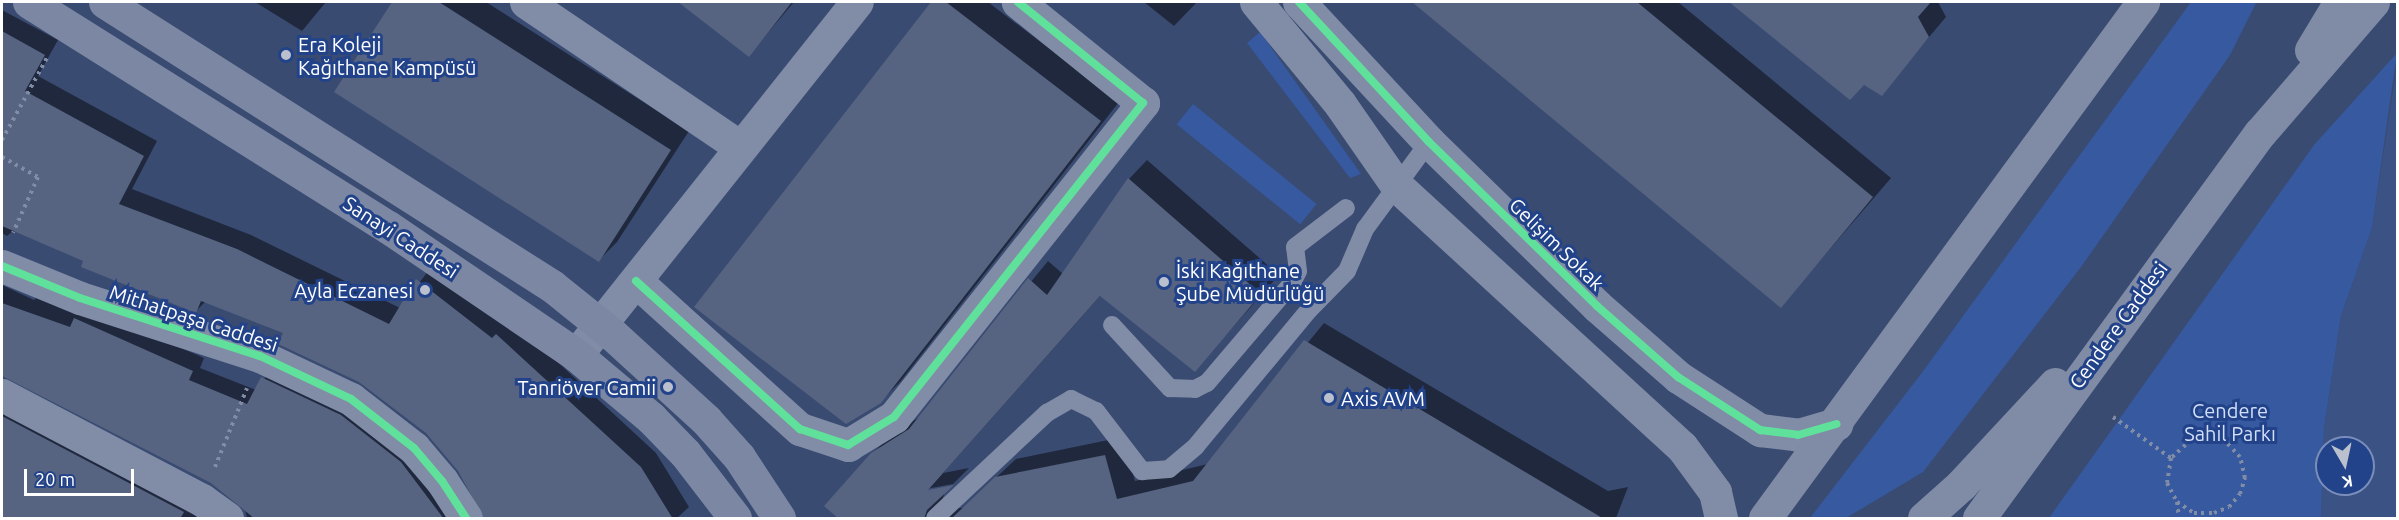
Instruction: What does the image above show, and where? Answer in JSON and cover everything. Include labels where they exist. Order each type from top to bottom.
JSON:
[{"type":"main road","name":"Sanayi Caddesi","points":[[29,2],[388,227],[576,355],[651,418],[685,453],[735,519]]},
{"type":"main road","name":"Sanayi Caddesi","points":[[105,2],[552,286],[601,324],[706,420],[739,457],[779,519]]},
{"type":"main road","points":[[1765,519],[2143,2]]},
{"type":"main road","name":"Cendere Caddesi","points":[[2260,133],[2340,2]]},
{"type":"main road","name":"Cendere Caddesi","points":[[1979,519],[2130,308],[2260,133],[2373,2]]},
{"type":"main road","points":[[1924,519],[1961,485],[2130,308]]},
{"type":"street","points":[[526,2],[740,147]]},
{"type":"street","points":[[576,355],[856,2]]},
{"type":"street","points":[[636,281],[800,429],[848,445],[894,417],[1143,103],[1018,2]]},
{"type":"street","points":[[1256,2],[1340,104],[1397,186],[1682,447],[1715,492],[1721,519]]},
{"type":"street","name":"Gelişim Sokak","points":[[1299,2],[1429,142],[1597,306],[1678,377],[1760,430],[1798,435],[1836,424]]},
{"type":"street","name":"Mithatpaşa Caddesi","points":[[6,252],[80,298],[260,356],[343,394],[381,419],[442,481],[466,519]]},
{"type":"street","points":[[2,395],[215,509]]},
{"type":"lane","points":[[936,519],[1052,408],[1071,399],[1096,411],[1142,471],[1169,469],[1196,446],[1309,310],[1347,271],[1365,229],[1429,142]]},
{"type":"lane","points":[[1112,326],[1170,388],[1183,391],[1207,383],[1293,283],[1298,271],[1295,248],[1346,208]]},
{"type":"path","points":[[2,140],[65,25]]},
{"type":"path","points":[[2,157],[38,177],[6,252]]},
{"type":"path","points":[[215,509],[260,356]]},
{"type":"path","points":[[2114,417],[2171,458]]},
{"type":"path","points":[[2177,502],[2194,513],[2214,513],[2229,507],[2240,494],[2245,478],[2240,457],[2226,442],[2209,437],[2191,440],[2171,458],[2168,483],[2177,502],[2179,519]]},
{"type":"green space","points":[[2191,2],[2256,3],[2230,55],[2081,267],[1923,472],[1846,518],[1810,518],[1921,374]]},
{"type":"green space","points":[[1260,32],[1361,174],[1350,178],[1247,43]]},
{"type":"green space","name":"Cendere Sahil Parkı","points":[[2397,53],[2372,228],[2341,316],[2324,436],[2315,436],[2315,496],[2322,496],[2321,518],[2049,518],[2314,145]]},
{"type":"green space","points":[[1193,104],[1317,204],[1300,224],[1177,124]]},
{"type":"shaded area","points":[[2397,66],[2397,518],[2321,518],[2322,496],[2375,496],[2375,436],[2324,436],[2341,316],[2372,228]]},
{"type":"building","points":[[392,2],[439,2],[671,150],[599,262],[334,92]]},
{"type":"building","points":[[678,2],[792,2],[749,57]]},
{"type":"building","points":[[931,2],[946,2],[1101,121],[881,403],[846,424],[694,307]]},
{"type":"building","points":[[1412,2],[1637,2],[1873,197],[1781,308]]},
{"type":"building","points":[[1729,2],[1931,2],[1918,17],[1929,37],[1882,96],[1864,85],[1850,100]]},
{"type":"building","points":[[2,31],[45,55],[25,91],[144,156],[119,204],[237,249],[389,324],[416,279],[492,338],[496,334],[641,467],[673,519],[484,519],[458,471],[426,433],[359,382],[278,344],[283,333],[201,301],[196,313],[81,267],[83,261],[2,226]]},
{"type":"building","points":[[1128,178],[1261,294],[1195,372],[1100,296],[928,490],[954,485],[927,510],[924,519],[839,519],[824,506],[871,453],[909,429],[1028,278],[1047,295]]},
{"type":"building","points":[[2,303],[70,327],[74,318],[193,371],[189,380],[247,404],[261,377],[341,415],[401,462],[444,519],[255,519],[211,483],[2,376]]},
{"type":"building","name":"Axis AVM","points":[[1304,340],[1604,519],[951,519],[995,477],[1105,455],[1117,499],[1193,481]]},
{"type":"building","points":[[2,416],[184,512],[180,519],[2,519]]},
{"type":"cycle path","points":[[636,281],[800,429],[848,445],[894,417],[1143,103],[1018,2]]},
{"type":"cycle path","points":[[1299,2],[1429,142],[1597,306],[1678,377],[1760,430],[1798,435],[1836,424]]},
{"type":"cycle path","points":[[2,266],[80,298],[260,356],[351,399],[414,448],[442,481],[466,518]]},
{"type":"place","name":"Era Koleji Kağıthane Kampüsü","points":[[286,55]]},
{"type":"place","name":"İski Kağıthane Şube Müdürlüğü","points":[[1164,282]]},
{"type":"place","name":"Ayla Eczanesi","points":[[425,290]]},
{"type":"place","name":"Tanriöver Camii","points":[[668,387]]},
{"type":"place","name":"Axis AVM","points":[[1329,398]]}]
